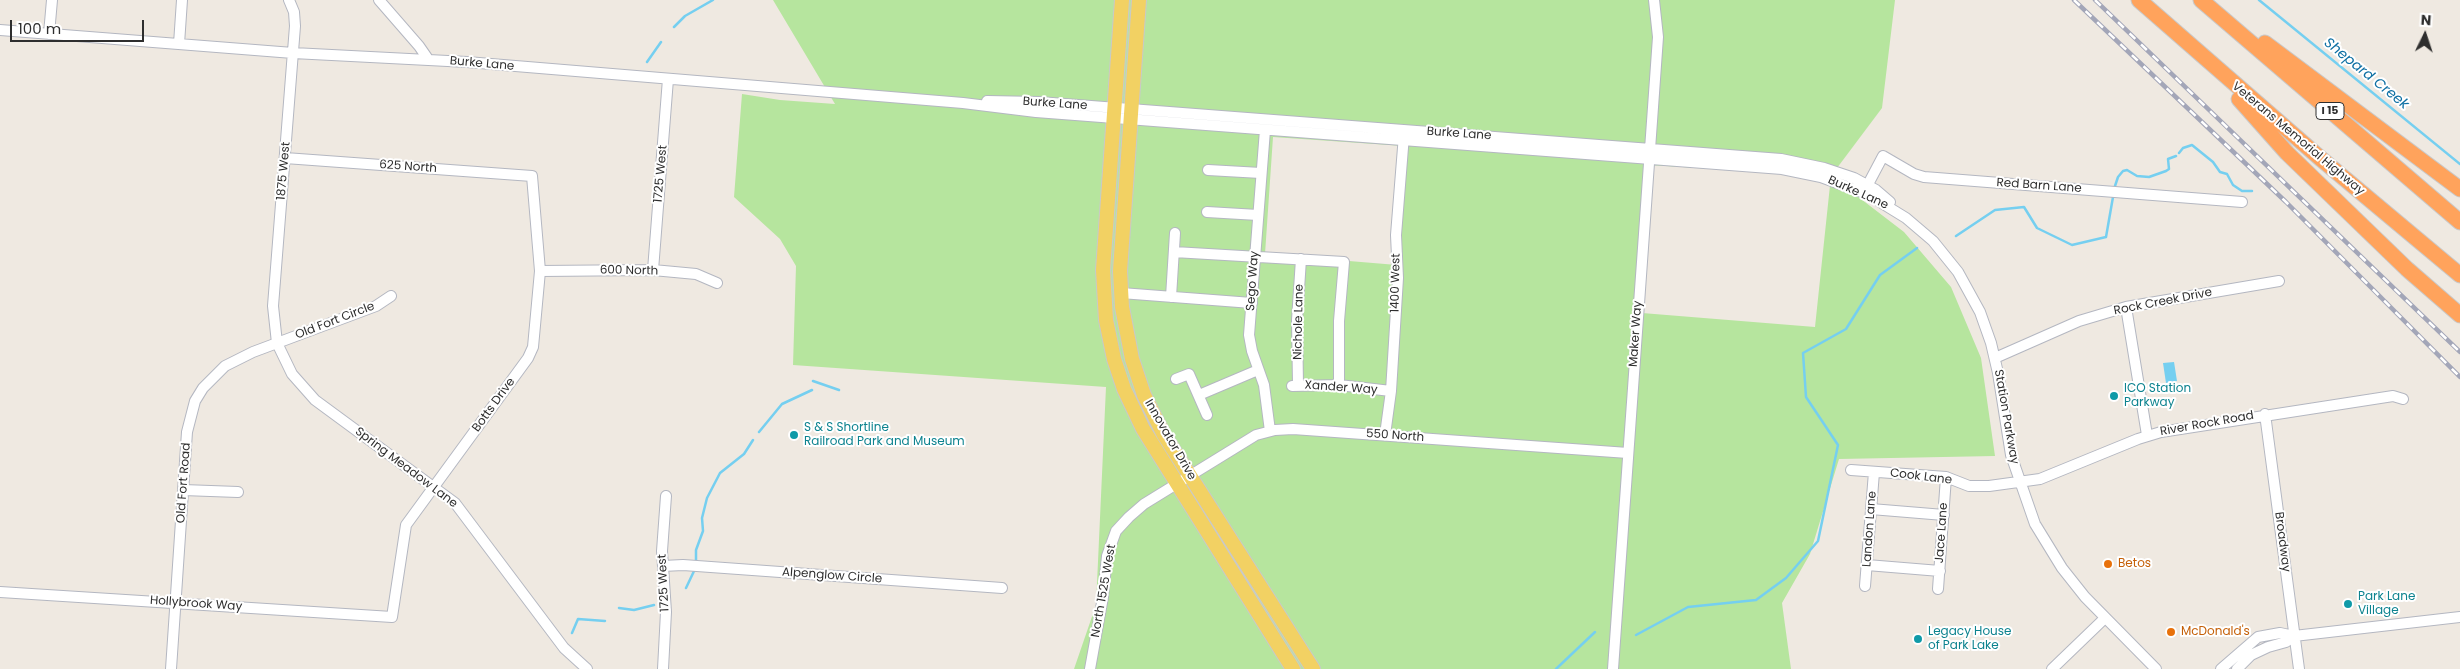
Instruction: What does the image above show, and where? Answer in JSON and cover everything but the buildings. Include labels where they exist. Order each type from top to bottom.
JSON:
[{"type":"highway","name":"Veterans Memorial Highway","points":[[2139,0],[2202,56],[2460,275]]},
{"type":"highway","name":"I 15","points":[[2201,0],[2460,222]]},
{"type":"highway","points":[[2208,0],[2460,189]]},
{"type":"highway","points":[[2202,56],[2287,152],[2407,269],[2460,315]]},
{"type":"main road","name":"Innovator Drive","points":[[1122,0],[1103,270],[1104,300],[1109,340],[1118,374],[1130,403],[1176,482],[1294,669]]},
{"type":"main road","name":"Innovator Drive","points":[[1139,0],[1121,252],[1121,293],[1128,341],[1141,386],[1157,422],[1313,669]]},
{"type":"street","points":[[49,34],[52,0]]},
{"type":"street","points":[[179,44],[182,0]]},
{"type":"street","name":"1875 West","points":[[277,343],[273,306],[295,26],[294,12],[289,0]]},
{"type":"street","points":[[379,0],[419,46],[428,60]]},
{"type":"street","name":"Maker Way","points":[[1613,669],[1658,37],[1654,0]]},
{"type":"street","name":"Burke Lane","points":[[0,30],[293,53],[428,60],[963,102],[1021,101],[1114,113],[1649,154],[1794,171],[1865,189],[1896,211]]},
{"type":"street","name":"1725 West","points":[[653,270],[668,79]]},
{"type":"street","name":"Burke Lane","points":[[1131,114],[1265,130],[1404,135]]},
{"type":"street","name":"Sego Way","points":[[1265,130],[1249,335],[1264,385],[1270,431]]},
{"type":"street","name":"1400 West","points":[[1385,435],[1399,270],[1396,235],[1404,135]]},
{"type":"street","name":"Red Barn Lane","points":[[1865,189],[1882,156],[1914,174],[1924,177],[2242,202]]},
{"type":"street","name":"625 North","points":[[285,158],[532,176]]},
{"type":"street","points":[[1208,170],[1261,173]]},
{"type":"street","name":"Botts Drive","points":[[392,617],[406,525],[528,358],[536,335],[540,271],[532,176]]},
{"type":"street","name":"Station Parkway","points":[[1896,211],[1924,232],[1958,272],[1980,312],[1995,358],[2008,440],[2019,481],[2035,524],[2052,554],[2085,597],[2156,669]]},
{"type":"street","points":[[1207,212],[1258,215]]},
{"type":"street","points":[[1171,297],[1175,233]]},
{"type":"street","points":[[1174,252],[1344,262],[1339,321],[1338,386]]},
{"type":"street","name":"Nichole Lane","points":[[1295,385],[1301,259]]},
{"type":"street","name":"600 North","points":[[540,271],[653,270],[696,274],[717,283]]},
{"type":"street","name":"Rock Creek Drive","points":[[1995,358],[2079,321],[2126,307],[2279,281]]},
{"type":"street","points":[[1121,293],[1252,303]]},
{"type":"street","name":"Old Fort Circle","points":[[277,343],[376,306],[391,296]]},
{"type":"street","points":[[2126,307],[2147,436]]},
{"type":"street","name":"Spring Meadow Lane","points":[[277,343],[292,374],[314,400],[454,503],[564,648],[587,669]]},
{"type":"street","name":"Old Fort Road","points":[[171,669],[190,416],[203,388],[225,366],[277,343]]},
{"type":"street","points":[[1199,395],[1258,370]]},
{"type":"street","points":[[1176,379],[1189,374],[1207,415]]},
{"type":"street","name":"Xander Way","points":[[1295,385],[1338,386],[1390,391]]},
{"type":"street","name":"River Rock Road","points":[[2019,481],[2040,479],[2147,436],[2265,414],[2393,396],[2403,399]]},
{"type":"street","name":"Broadway","points":[[2265,414],[2299,669]]},
{"type":"street","name":"550 North","points":[[1176,482],[1246,439],[1270,431],[1293,429],[1628,453]]},
{"type":"street","name":"Cook Lane","points":[[1851,470],[1946,477],[1975,487],[2019,481]]},
{"type":"street","name":"Landon Lane","points":[[1865,586],[1874,472]]},
{"type":"street","name":"Jace Lane","points":[[1938,589],[1946,477]]},
{"type":"street","name":"North 1525 West","points":[[1090,669],[1103,597],[1107,556],[1112,540],[1122,524],[1136,510],[1176,482]]},
{"type":"street","points":[[183,490],[238,492]]},
{"type":"street","name":"1725 West","points":[[663,669],[666,612],[663,566],[666,496]]},
{"type":"street","points":[[1871,509],[1944,515]]},
{"type":"street","points":[[1867,565],[1940,571]]},
{"type":"street","name":"Alpenglow Circle","points":[[663,566],[693,566],[1002,588]]},
{"type":"street","name":"Hollybrook Way","points":[[0,592],[392,617]]},
{"type":"street","points":[[2221,669],[2258,637],[2280,633],[2294,636],[2460,617]]},
{"type":"street","points":[[2052,669],[2105,618]]},
{"type":"street","points":[[2237,669],[2252,655],[2268,647],[2286,642],[2294,636]]},
{"type":"green space","points":[[773,0],[1895,0],[1882,108],[1831,176],[1904,232],[1951,287],[1981,358],[1995,456],[1839,459],[1810,554],[1782,603],[1791,669],[1074,669],[1096,605],[1106,387],[793,365],[796,266],[780,239],[734,197],[742,94],[780,100],[835,104]],"holes":[[[1273,137],[1404,146],[1397,265],[1265,254]],[[1649,165],[1831,176],[1815,327],[1642,313]]]},
{"type":"water","points":[[2174,362],[2177,381],[2166,383],[2163,363]]},
{"type":"waterway","name":"Shepard Creek","points":[[674,27],[685,16],[713,0]]},
{"type":"waterway","name":"Shepard Creek","points":[[2259,0],[2460,164]]},
{"type":"waterway","name":"Shepard Creek","points":[[647,62],[661,42]]},
{"type":"waterway","name":"Shepard Creek","points":[[2179,153],[2183,148],[2192,145],[2213,162],[2220,172],[2227,174],[2233,185],[2242,191],[2252,191]]},
{"type":"waterway","name":"Shepard Creek","points":[[2115,186],[2118,177],[2123,171],[2127,170],[2137,176],[2149,177],[2169,169],[2168,159],[2176,156]]},
{"type":"waterway","name":"Shepard Creek","points":[[1956,236],[1995,210],[2024,207],[2037,228],[2072,245],[2106,237],[2113,197]]},
{"type":"waterway","name":"Shepard Creek","points":[[1636,635],[1688,607],[1756,600],[1786,578],[1818,541],[1838,445],[1806,397],[1803,353],[1846,329],[1880,275],[1917,248]]},
{"type":"waterway","points":[[813,381],[839,390]]},
{"type":"waterway","points":[[759,432],[782,404],[812,390]]},
{"type":"waterway","points":[[696,564],[696,550],[703,531],[702,518],[707,498],[720,473],[744,454],[753,440]]},
{"type":"waterway","points":[[686,588],[695,569]]},
{"type":"waterway","points":[[619,608],[634,610],[654,605]]},
{"type":"waterway","points":[[572,633],[578,619],[605,621]]},
{"type":"waterway","name":"Shepard Creek","points":[[1556,669],[1595,632]]},
{"type":"railway","points":[[2074,0],[2286,202],[2460,377]]},
{"type":"railway","points":[[2095,0],[2460,352]]},
{"type":"place","name":"ICO Station Parkway","points":[[2114,396]]},
{"type":"place","name":"S & S Shortline Railroad Park and Museum","points":[[794,435]]},
{"type":"place","name":"Betos","points":[[2108,564]]},
{"type":"place","name":"Park Lane Village","points":[[2348,604]]},
{"type":"place","name":"McDonald's","points":[[2171,632]]},
{"type":"place","name":"Legacy House of Park Lake","points":[[1918,639]]}]
